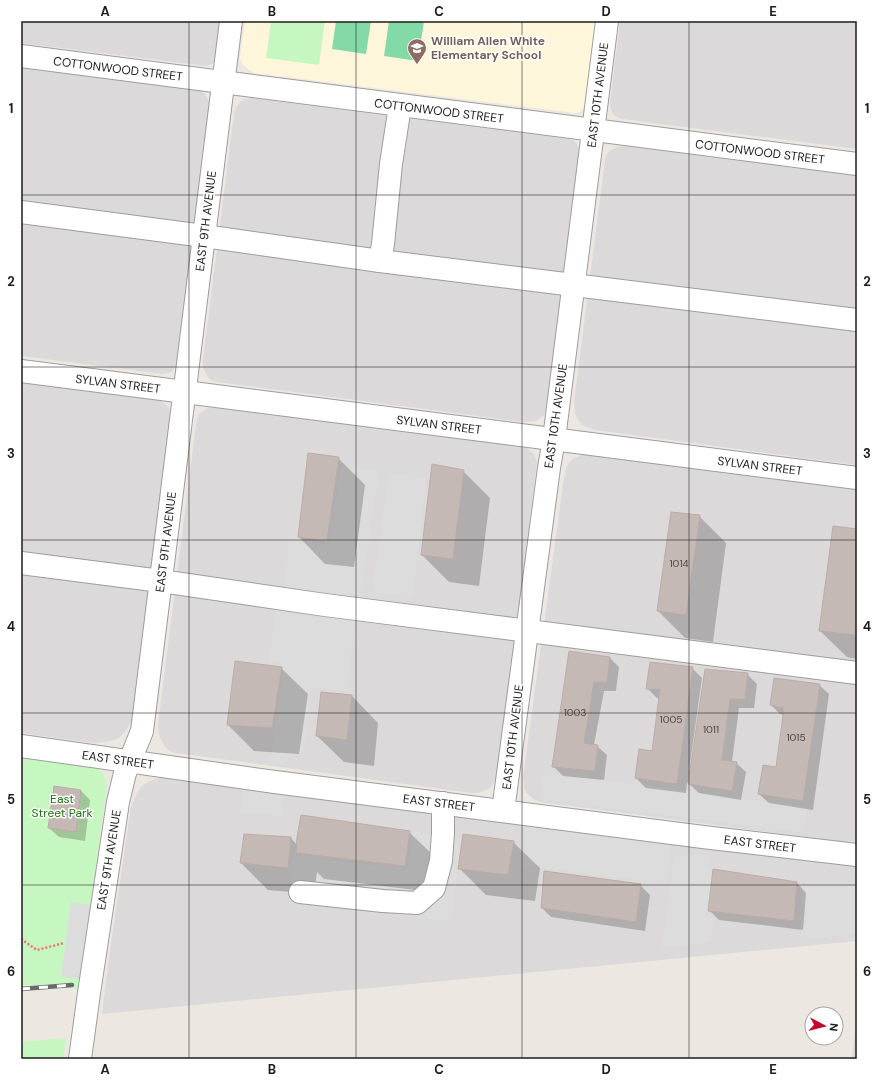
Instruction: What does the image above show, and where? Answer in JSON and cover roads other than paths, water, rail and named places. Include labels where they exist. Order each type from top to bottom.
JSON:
[{"type":"street","name":"EAST 9TH AVENUE","points":[[80,1059],[118,802],[125,772],[142,731],[232,21]]},
{"type":"street","name":"EAST 10TH AVENUE","points":[[503,811],[526,631],[575,284],[607,21]]},
{"type":"street","name":"COTTONWOOD STREET","points":[[21,56],[857,164]]},
{"type":"street","points":[[380,261],[384,244],[391,164],[400,106]]},
{"type":"street","points":[[21,212],[380,261],[857,320]]},
{"type":"street","name":"SYLVAN STREET","points":[[21,371],[857,478]]},
{"type":"street","points":[[21,564],[161,581],[326,605],[857,673]]},
{"type":"street","name":"EAST STREET","points":[[21,746],[268,781],[703,837],[857,855]]},
{"type":"street","points":[[300,892],[417,903],[434,888],[436,882],[441,861],[443,803]]},
{"type":"railway","points":[[21,989],[72,985]]},
{"type":"place","name":"William Allen White Elementary School","points":[[417,65]]},
{"type":"park label","name":"East Street Park","points":[[62,806]]}]
